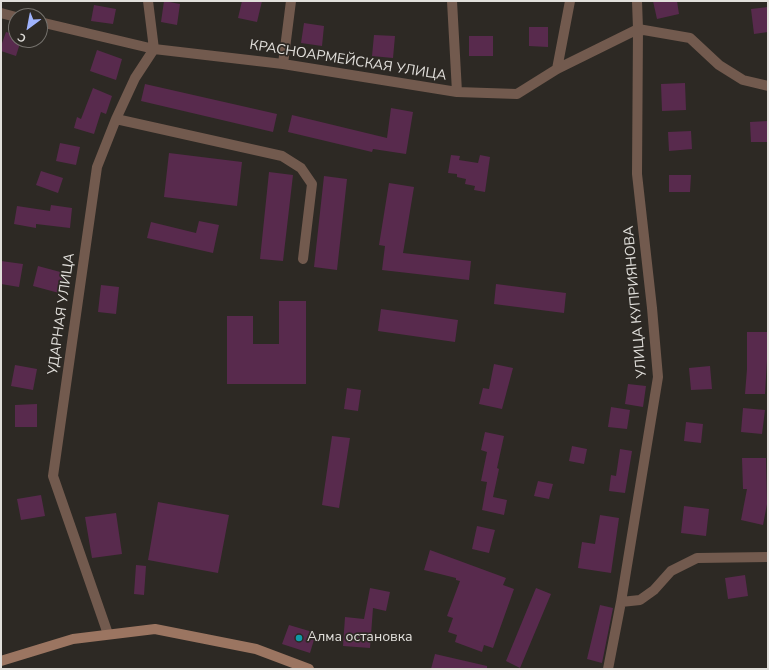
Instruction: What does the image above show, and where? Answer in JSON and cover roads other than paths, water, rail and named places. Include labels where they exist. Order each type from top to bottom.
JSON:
[{"type":"main road","points":[[1,661],[73,639],[155,629],[256,650],[309,669]]},
{"type":"street","points":[[148,1],[154,48]]},
{"type":"street","points":[[283,64],[291,1]]},
{"type":"street","points":[[452,1],[457,92]]},
{"type":"street","points":[[557,69],[570,1]]},
{"type":"street","name":"УЛИЦА КУПРИЯНОВА","points":[[608,669],[621,602],[658,377],[637,174],[637,1]]},
{"type":"street","name":"КРАСНОАРМЕЙСКАЯ УЛИЦА","points":[[48,24],[154,48],[283,64],[457,92],[517,94],[557,69],[638,29]]},
{"type":"street","points":[[638,29],[690,38],[719,65],[743,80],[768,86]]},
{"type":"street","name":"УДАРНАЯ УЛИЦА","points":[[108,634],[53,476],[97,168],[135,78],[154,48]]},
{"type":"street","points":[[116,120],[282,156],[301,168],[312,184],[303,259]]},
{"type":"street","points":[[621,602],[640,600],[654,590],[671,571],[697,558],[768,556]]},
{"type":"place","name":"Алма остановка","points":[[299,638]]}]
